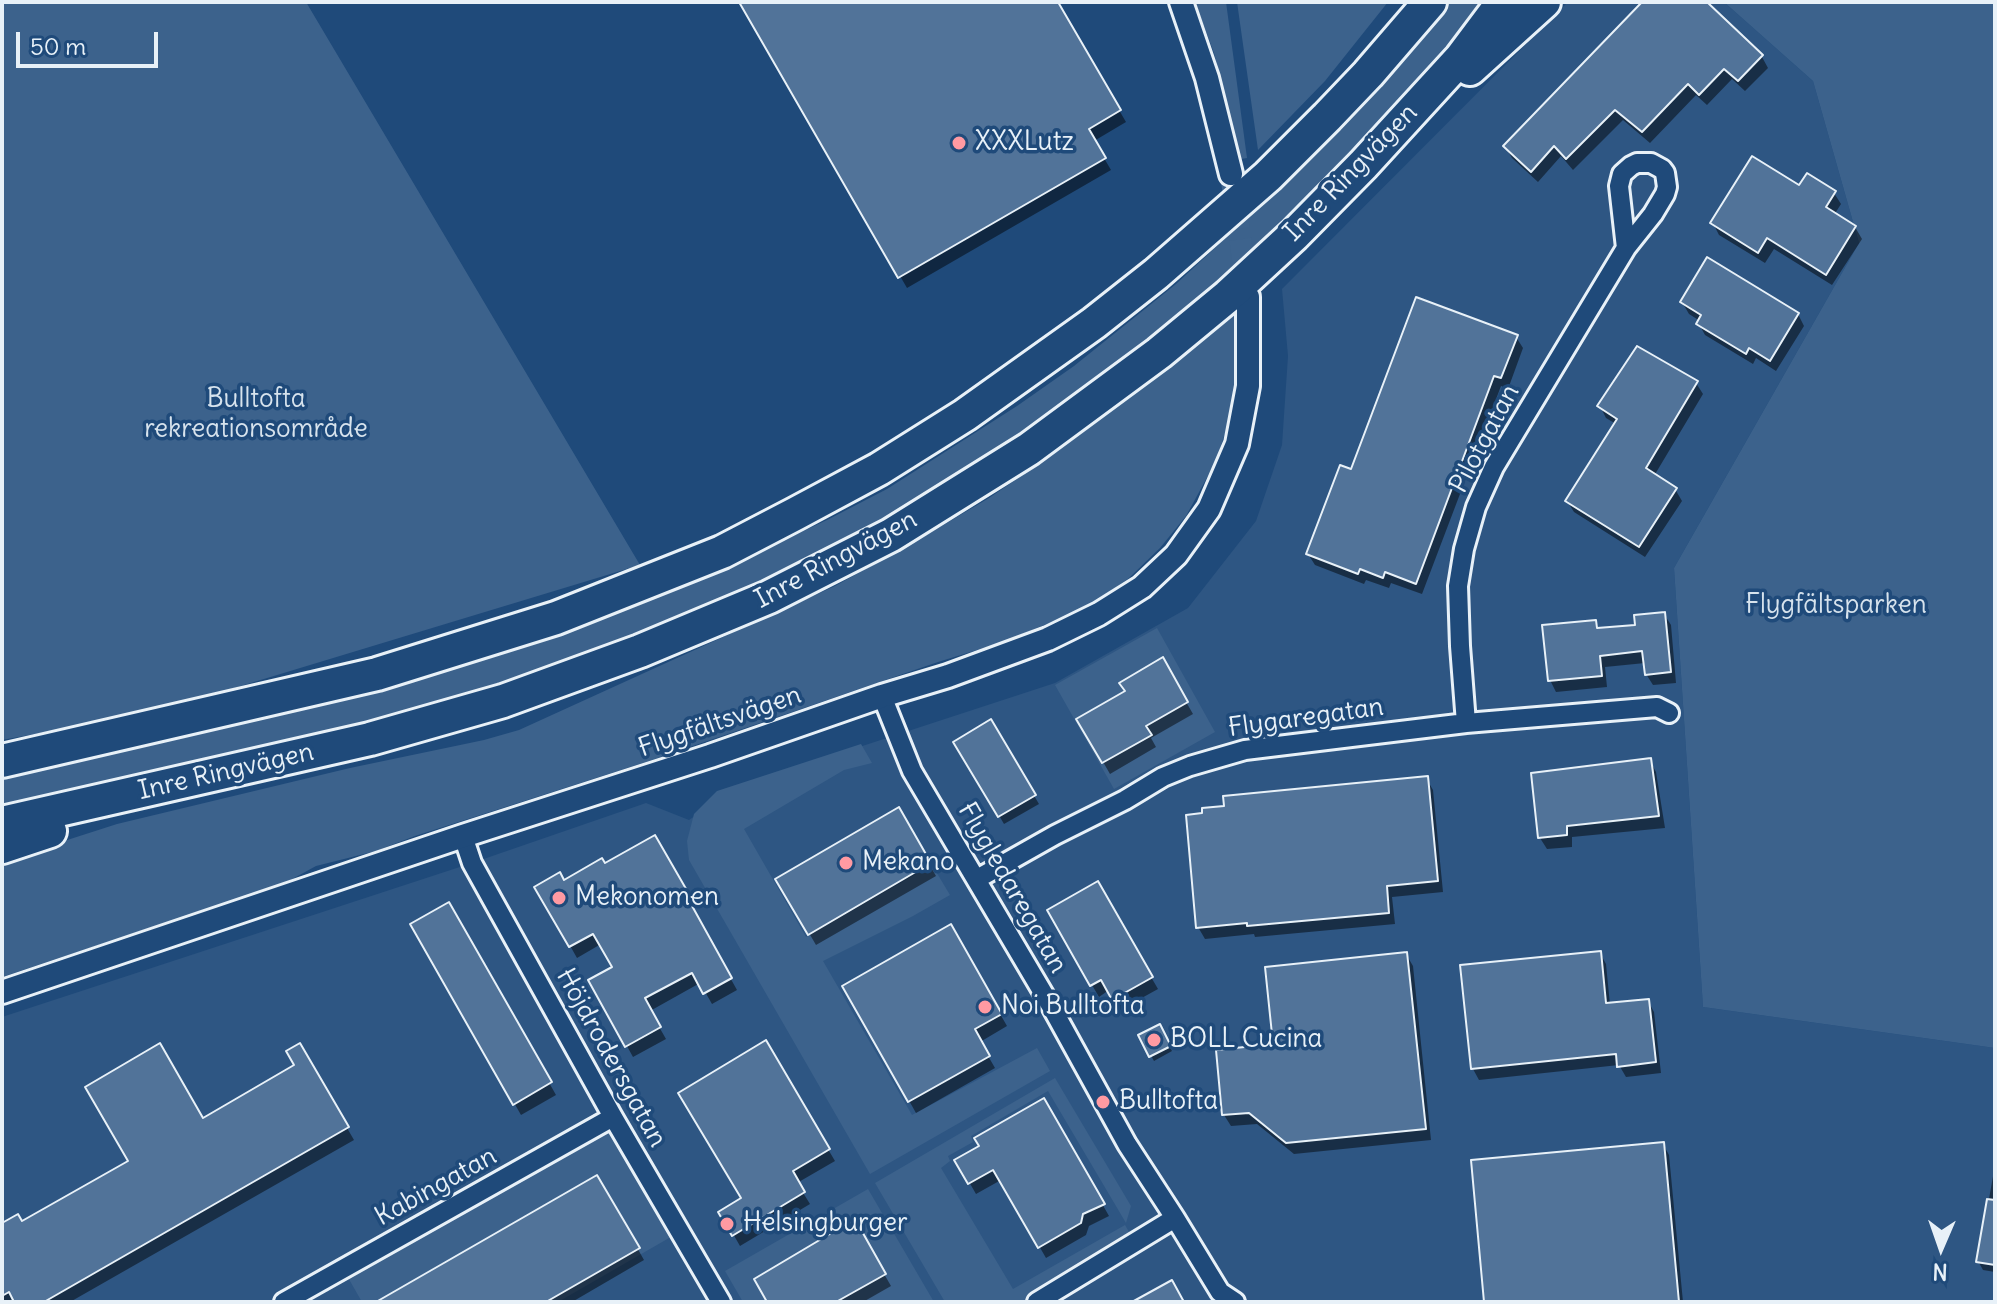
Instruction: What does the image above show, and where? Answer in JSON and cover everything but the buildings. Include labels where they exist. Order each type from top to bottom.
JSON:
[{"type":"highway","points":[[1327,117],[1341,82],[1409,2]]},
{"type":"highway","points":[[2,761],[377,674],[556,618],[722,552],[879,469],[965,415],[1156,274],[1268,176],[1368,74],[1430,2]]},
{"type":"highway","name":"Inre Ringvägen","points":[[2,823],[370,739],[503,701],[640,651],[769,597],[891,535],[1029,449],[1159,353],[1228,296],[1363,165],[1461,58],[1503,2]]},
{"type":"highway","points":[[1425,95],[1473,67],[1544,2]]},
{"type":"highway","points":[[2,847],[239,770]]},
{"type":"street","points":[[1181,2],[1207,78],[1231,174]]},
{"type":"street","name":"Pilotgatan","points":[[1466,723],[1458,586],[1476,507],[1494,467],[1626,248]]},
{"type":"street","name":"Flygfältsvägen","points":[[2,992],[948,676],[1048,639],[1099,614],[1142,587],[1176,555],[1209,509],[1237,444],[1248,386],[1248,297]]},
{"type":"street","name":"Flygledaregatan","points":[[882,696],[912,771],[1052,1008],[1127,1144],[1220,1292],[1235,1302]]},
{"type":"street","name":"Flygaregatan","points":[[977,879],[1163,777],[1218,757],[1275,745],[1466,723],[1657,707],[1669,713]]},
{"type":"street","name":"Höjdrodersgatan","points":[[463,836],[472,863],[613,1117],[721,1302]]},
{"type":"street","name":"Kabingatan","points":[[284,1302],[613,1117]]},
{"type":"street","points":[[1037,1302],[1175,1218]]},
{"type":"shaded area","points":[[1568,2],[1724,2],[1813,81],[1859,243],[1674,568],[1703,1007],[1995,1048],[1995,1302],[2,1302],[2,1017],[646,803],[689,820],[737,787],[1055,683],[1188,608],[1256,521],[1282,445],[1288,356],[1282,289]]},
{"type":"green space","name":"Bulltofta rekreationsområde","points":[[2,2],[306,2],[640,565],[155,712],[2,740]]},
{"type":"green space","points":[[1195,2],[1226,2],[1247,158],[1241,159],[1214,53]]},
{"type":"green space","points":[[1237,2],[1388,2],[1325,81],[1258,150]]},
{"type":"green space","points":[[1448,2],[1487,2],[1383,127],[1204,300],[1037,427],[899,513],[712,609],[501,687],[272,746],[2,808],[2,777],[346,696],[501,653],[639,605],[701,579],[887,489],[1074,366],[1176,284],[1348,120]]},
{"type":"green space","name":"Flygfältsparken","points":[[1724,2],[1995,2],[1995,1048],[1703,1007],[1674,568],[1859,243],[1813,81]]},
{"type":"green space","points":[[1235,313],[1233,397],[1216,461],[1186,516],[1160,548],[1129,578],[1096,601],[1000,643],[376,851],[316,866],[285,883],[2,977],[2,861],[117,824],[519,730],[835,586],[911,544],[989,498],[1058,451]]},
{"type":"green space","points":[[1157,628],[1215,732],[1114,789],[1055,685]]},
{"type":"green space","points":[[861,744],[872,763],[844,770],[744,829],[806,937],[932,865],[950,895],[823,961],[912,1115],[1037,1048],[1050,1071],[870,1174],[689,860],[687,841],[694,814],[717,791]]},
{"type":"green space","points":[[1055,1078],[1131,1206],[1126,1223],[1048,1091],[971,1136],[973,1142],[948,1156],[950,1161],[941,1168],[1013,1289],[1125,1225],[1132,1237],[1021,1302],[945,1302],[875,1183]]},
{"type":"green space","points":[[612,1123],[676,1234],[558,1302],[362,1302],[346,1274]]},
{"type":"green space","points":[[868,1189],[934,1302],[743,1302],[725,1271]]},
{"type":"tunnel","points":[[1231,174],[1247,287]]},
{"type":"place","name":"XXXLutz","points":[[959,143]]},
{"type":"place","name":"Mekano","points":[[846,863]]},
{"type":"place","name":"Mekonomen","points":[[559,898]]},
{"type":"place","name":"Noi Bulltofta","points":[[985,1007]]},
{"type":"place","name":"BOLL Cucina","points":[[1154,1040]]},
{"type":"place","name":"Bulltofta","points":[[1103,1102]]},
{"type":"place","name":"Helsingburger","points":[[727,1224]]}]
